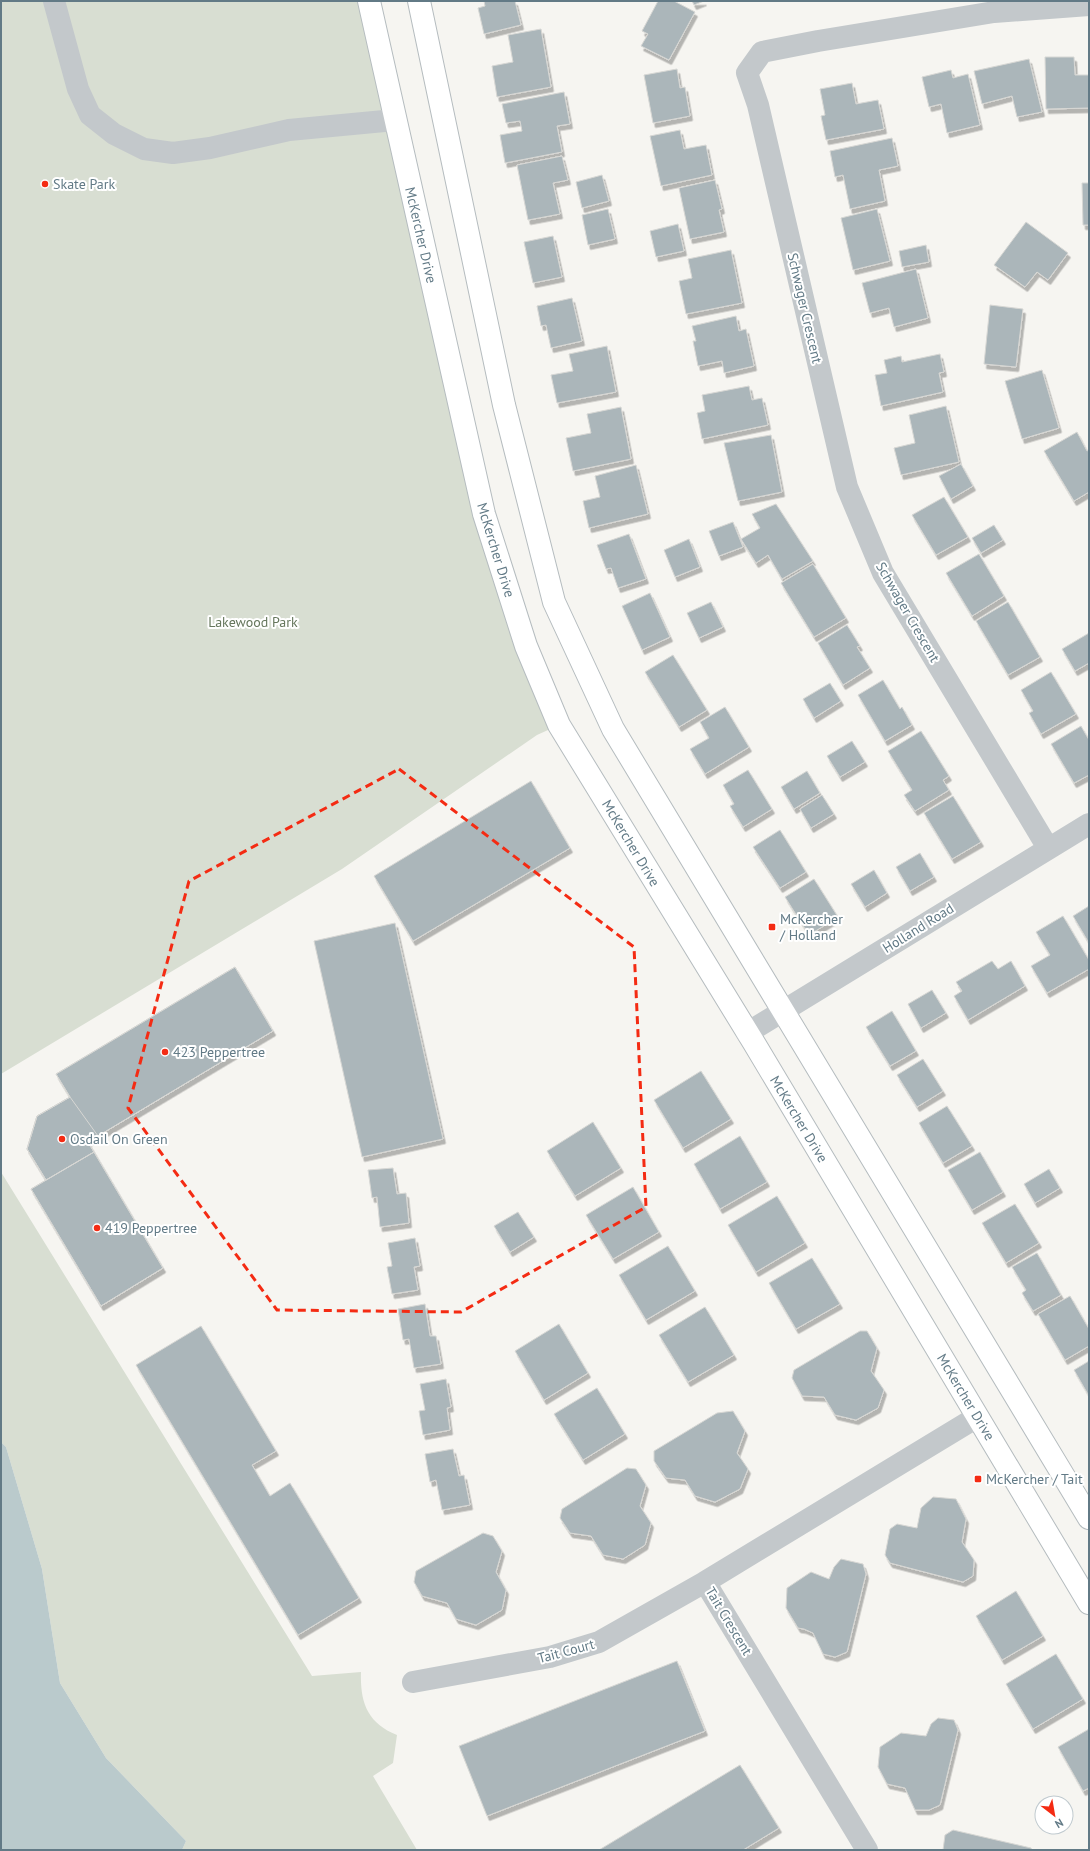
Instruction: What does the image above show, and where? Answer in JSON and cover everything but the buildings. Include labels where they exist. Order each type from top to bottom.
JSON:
[{"type":"main road","name":"McKercher Drive","points":[[369,1],[394,120],[484,514],[526,646],[559,725],[747,1033],[1089,1603]]},
{"type":"main road","points":[[419,1],[504,405],[554,602],[613,729],[1089,1518]]},
{"type":"street","points":[[54,1],[78,89],[90,116],[114,134],[144,149],[174,153],[210,148],[289,130],[394,120]]},
{"type":"street","name":"Schwager Crescent","points":[[1048,848],[883,573],[847,487],[758,105],[747,73],[762,52],[994,12],[1089,5]]},
{"type":"street","name":"Holland Road","points":[[747,1033],[1089,824]]},
{"type":"street","name":"Tait Crescent","points":[[867,1850],[705,1582],[977,1417]]},
{"type":"street","name":"Tait Court","points":[[413,1682],[550,1657],[600,1642],[705,1582]]},
{"type":"highlighted area","points":[[399,769],[634,947],[646,1207],[461,1312],[277,1310],[128,1108],[189,881]]},
{"type":"green space","name":"Lakewood Park","points":[[1,1],[370,1],[484,514],[559,725],[537,735],[342,869],[1,1074]]},
{"type":"green space","points":[[1,1172],[312,1676],[361,1672],[362,1693],[367,1710],[372,1718],[379,1724],[397,1735],[393,1763],[373,1776],[417,1850],[182,1850],[186,1841],[106,1758],[60,1683],[42,1569],[6,1447],[1,1442]]},
{"type":"shaded area","points":[[1,1442],[6,1447],[42,1569],[60,1683],[106,1758],[186,1841],[182,1850],[1,1850]]},
{"type":"place","name":"Skate Park","points":[[45,184]]},
{"type":"place","name":"McKercher / Holland","points":[[772,927]]},
{"type":"place","name":"423 Peppertree","points":[[165,1052]]},
{"type":"place","name":"Osdail On Green","points":[[62,1139]]},
{"type":"place","name":"419 Peppertree","points":[[97,1228]]},
{"type":"place","name":"McKercher / Tait","points":[[978,1479]]}]
